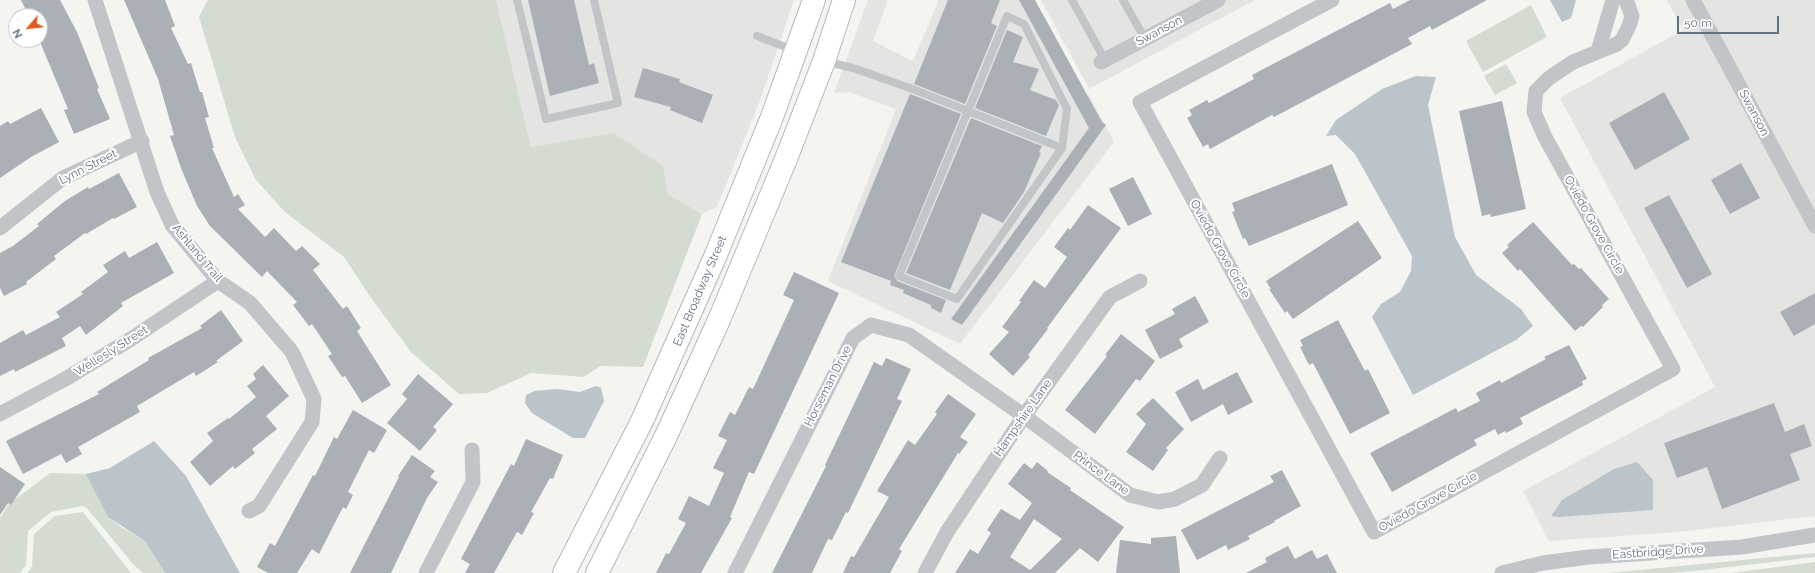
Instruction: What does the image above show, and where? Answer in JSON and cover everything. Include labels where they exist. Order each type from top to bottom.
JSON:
[{"type":"main road","name":"East Broadway Street","points":[[564,573],[617,471],[674,350],[747,180],[797,51],[814,0]]},
{"type":"main road","points":[[597,573],[666,436],[758,230],[824,61],[844,0]]},
{"type":"main road","points":[[797,51],[824,61]]},
{"type":"street","name":"Ashland Trail","points":[[95,0],[142,141],[157,192],[172,225],[218,281],[250,303],[292,352],[314,399],[312,422],[259,506],[249,511]]},
{"type":"street","name":"Swanson","points":[[1103,61],[1218,0]]},
{"type":"street","name":"Oviedo Grove Circle","points":[[1332,0],[1140,102],[1374,532],[1673,369],[1546,137],[1534,112],[1536,91],[1549,78],[1573,62],[1598,52]]},
{"type":"street","points":[[1598,52],[1613,0]]},
{"type":"street","points":[[1598,52],[1617,44],[1622,40],[1630,26],[1632,16],[1626,0]]},
{"type":"street","name":"Swanson","points":[[1693,0],[1815,226]]},
{"type":"street","name":"Lynn Street","points":[[0,228],[63,178],[142,141]]},
{"type":"street","name":"Wellesly Street","points":[[0,414],[67,378],[131,339],[218,281]]},
{"type":"street","name":"Hampshire Lane","points":[[925,573],[947,532],[1024,416],[1110,297],[1140,281]]},
{"type":"street","name":"Horseman Drive","points":[[735,573],[853,338],[871,325],[909,335],[1024,416]]},
{"type":"street","name":"Prince Lane","points":[[1024,416],[1130,495],[1158,502],[1175,499],[1202,485],[1220,458]]},
{"type":"street","points":[[426,573],[473,482],[472,450]]},
{"type":"street","name":"Eastbridge Drive","points":[[1502,573],[1543,563],[1589,556],[1742,546],[1815,535]]},
{"type":"lane","points":[[517,0],[546,119],[618,103],[594,0]]},
{"type":"lane","points":[[1072,0],[1103,61]]},
{"type":"lane","points":[[1123,0],[1144,39]]},
{"type":"lane","points":[[1007,16],[1024,24],[1067,109],[1062,148],[957,299],[898,276],[1007,16]]},
{"type":"lane","points":[[757,36],[797,51]]},
{"type":"lane","points":[[824,61],[853,68],[1062,148]]},
{"type":"shaded area","points":[[208,0],[496,0],[531,147],[614,133],[663,166],[668,194],[702,214],[643,367],[600,366],[584,377],[531,373],[487,393],[459,394],[411,352],[369,295],[344,257],[285,212],[256,180],[235,137],[199,17]]},
{"type":"shaded area","points":[[496,0],[794,0],[761,98],[717,207],[702,214],[668,194],[663,166],[614,133],[531,147]]},
{"type":"shaded area","points":[[868,0],[888,0],[873,41],[913,61],[939,0],[1033,0],[1086,95],[1089,95],[1114,142],[960,344],[828,281],[896,109],[849,92],[834,93]]},
{"type":"shaded area","points":[[1041,0],[1255,0],[1089,89]]},
{"type":"shaded area","points":[[1550,0],[1576,0],[1571,18],[1562,22]]},
{"type":"shaded area","points":[[1667,0],[1815,0],[1815,516],[1678,532],[1549,541],[1523,491],[1715,387],[1560,98],[1683,30]]},
{"type":"shaded area","points":[[1531,5],[1547,37],[1483,72],[1466,41]]},
{"type":"shaded area","points":[[1506,64],[1517,83],[1495,95],[1484,76]]},
{"type":"shaded area","points":[[1416,76],[1436,77],[1428,105],[1455,237],[1476,275],[1521,309],[1533,326],[1516,340],[1413,395],[1372,317],[1381,304],[1400,292],[1411,271],[1412,256],[1355,154],[1336,135],[1326,136],[1336,120],[1382,89]]},
{"type":"shaded area","points":[[596,386],[601,388],[604,401],[585,438],[573,438],[532,413],[525,403],[526,395],[535,391],[557,389],[580,392]]},
{"type":"shaded area","points":[[154,441],[186,476],[240,573],[165,573],[145,541],[108,517],[86,474],[110,468]]},
{"type":"shaded area","points":[[1637,462],[1653,480],[1653,510],[1559,517],[1551,516],[1562,500],[1614,469]]},
{"type":"shaded area","points":[[50,473],[88,474],[108,517],[121,527],[145,541],[165,573],[143,573],[133,564],[86,507],[82,506],[51,512],[28,531],[26,565],[20,573],[0,573],[0,518],[8,505]]},
{"type":"shaded area","points":[[83,512],[131,573],[27,573],[32,567],[34,534],[55,516]]},
{"type":"shaded area","points":[[1815,553],[1815,557],[1703,570],[1670,573],[1608,573]]},
{"type":"shaded area","points":[[1815,562],[1815,573],[1731,573]]},
{"type":"building","points":[[21,0],[60,0],[77,32],[99,88],[97,89],[110,119],[74,134],[64,110],[68,109],[43,48],[48,48],[48,8],[25,8]]},
{"type":"building","points":[[124,0],[165,0],[175,26],[171,28],[188,64],[191,63],[200,92],[202,92],[209,117],[205,118],[214,148],[212,148],[234,197],[238,194],[245,205],[238,209],[265,237],[274,228],[296,251],[302,246],[320,264],[313,270],[343,309],[347,306],[361,328],[357,331],[391,385],[362,403],[345,376],[342,377],[328,356],[332,354],[312,324],[309,326],[293,305],[297,302],[267,271],[262,277],[210,226],[197,206],[181,168],[170,136],[174,135],[158,79]]},
{"type":"building","points":[[528,0],[574,0],[589,65],[594,63],[599,83],[550,96]]},
{"type":"building","points":[[948,0],[1000,0],[991,23],[997,26],[965,104],[914,84]]},
{"type":"building","points":[[1019,0],[1035,0],[1102,122],[1106,125],[962,325],[951,319],[1089,128]]},
{"type":"building","points":[[1410,0],[1487,0],[1432,30],[1430,26],[1408,38],[1412,44],[1274,117],[1272,115],[1210,149],[1208,144],[1203,147],[1187,118],[1192,115],[1189,110],[1207,100],[1209,103],[1254,79],[1252,75],[1390,3],[1393,9]]},
{"type":"building","points":[[1007,30],[1023,37],[1013,62],[1039,69],[1030,90],[1056,100],[1059,105],[1046,136],[975,108]]},
{"type":"building","points":[[643,68],[680,79],[679,82],[713,95],[702,123],[670,110],[671,107],[634,97]]},
{"type":"building","points":[[1664,92],[1690,139],[1635,170],[1609,123]]},
{"type":"building","points":[[910,94],[961,114],[894,276],[897,281],[946,300],[941,313],[931,308],[931,305],[903,293],[904,290],[890,285],[891,281],[841,262]]},
{"type":"building","points":[[1502,101],[1526,209],[1491,217],[1490,214],[1482,216],[1459,111]]},
{"type":"building","points":[[41,108],[59,142],[31,157],[0,178],[0,126],[8,121],[10,124]]},
{"type":"building","points":[[971,118],[1042,146],[1039,152],[1041,153],[1024,192],[1003,223],[982,213],[950,290],[906,273]]},
{"type":"building","points":[[1741,163],[1760,198],[1730,214],[1711,180]]},
{"type":"building","points":[[1332,164],[1348,205],[1249,246],[1245,238],[1243,239],[1232,212],[1235,211],[1232,203]]},
{"type":"building","points":[[119,173],[137,207],[114,219],[113,218],[86,234],[85,233],[54,256],[56,259],[26,282],[27,284],[4,296],[0,288],[0,253],[13,246],[39,226],[37,224],[65,201],[88,187],[89,189]]},
{"type":"building","points":[[1133,177],[1152,214],[1128,226],[1109,189]]},
{"type":"building","points":[[1669,195],[1712,274],[1687,288],[1644,208]]},
{"type":"building","points":[[1088,205],[1121,228],[1047,328],[1048,329],[1028,355],[1030,357],[1013,376],[989,354],[1009,332],[1002,327],[1021,302],[1019,301],[1034,280],[1045,288],[1067,257],[1054,247],[1068,228],[1070,230]]},
{"type":"building","points":[[1358,221],[1382,258],[1293,319],[1287,311],[1285,313],[1269,289],[1271,289],[1266,281]]},
{"type":"building","points":[[1533,222],[1572,265],[1574,264],[1579,269],[1581,268],[1609,299],[1583,327],[1581,326],[1575,331],[1520,269],[1518,271],[1502,253],[1509,247],[1507,245]]},
{"type":"building","points":[[157,242],[174,273],[121,303],[123,306],[86,335],[80,326],[62,338],[66,346],[15,372],[14,369],[0,376],[0,343],[23,330],[26,335],[60,317],[56,312],[83,294],[81,292],[108,272],[103,265],[125,251],[129,258]]},
{"type":"building","points":[[794,272],[839,293],[754,474],[749,472],[730,517],[732,518],[701,573],[656,573],[666,553],[669,554],[686,523],[678,519],[689,496],[709,506],[724,473],[713,468],[727,440],[718,436],[730,412],[735,415],[749,387],[753,389],[794,300],[783,295]]},
{"type":"building","points":[[1815,293],[1815,324],[1794,336],[1780,312]]},
{"type":"building","points":[[1195,296],[1209,322],[1179,339],[1183,347],[1160,359],[1145,330],[1175,314],[1172,309]]},
{"type":"building","points":[[221,310],[243,341],[216,361],[218,362],[196,376],[194,372],[137,406],[140,412],[78,447],[82,454],[66,463],[61,454],[23,474],[6,441],[99,394],[97,392],[149,360],[148,358],[202,328],[200,326]]},
{"type":"building","points":[[1338,320],[1365,371],[1368,369],[1390,413],[1350,434],[1313,363],[1309,365],[1300,347],[1303,346],[1300,340]]},
{"type":"building","points":[[1121,334],[1155,361],[1140,381],[1136,379],[1095,434],[1065,410],[1107,356],[1105,355]]},
{"type":"building","points":[[1569,345],[1587,379],[1582,381],[1583,385],[1520,418],[1523,424],[1506,433],[1505,431],[1498,435],[1495,429],[1474,440],[1477,445],[1392,492],[1370,453],[1456,408],[1458,412],[1480,401],[1476,393],[1500,380],[1501,383],[1546,359],[1544,357]]},
{"type":"building","points":[[886,358],[911,369],[897,399],[902,401],[848,513],[846,512],[832,540],[828,539],[812,573],[772,573],[826,466],[825,465],[874,362],[882,366]]},
{"type":"building","points":[[263,365],[289,396],[266,416],[277,429],[252,449],[255,453],[235,469],[233,466],[210,486],[190,462],[213,441],[207,433],[228,418],[229,419],[256,397],[247,386],[256,379],[253,374]]},
{"type":"building","points":[[1237,372],[1253,402],[1228,415],[1223,404],[1191,422],[1175,392],[1198,379],[1203,390]]},
{"type":"building","points":[[418,374],[453,404],[433,427],[437,430],[420,451],[387,423],[407,399],[402,394]]},
{"type":"building","points":[[948,394],[976,414],[960,437],[968,442],[959,454],[958,453],[899,549],[902,551],[890,573],[843,573],[851,556],[854,557],[889,497],[877,491],[908,440],[915,445],[937,414],[935,412]]},
{"type":"building","points":[[1153,398],[1184,429],[1166,448],[1168,450],[1153,471],[1126,452],[1146,424],[1136,414]]},
{"type":"building","points":[[1774,403],[1785,432],[1804,424],[1812,446],[1790,454],[1800,480],[1722,509],[1707,467],[1677,478],[1664,443]]},
{"type":"building","points":[[353,410],[387,430],[374,453],[369,450],[348,492],[353,495],[346,509],[343,507],[319,554],[312,549],[297,573],[268,573],[257,567],[270,543],[275,546],[313,475],[315,476],[334,437],[337,439]]},
{"type":"building","points":[[526,439],[563,455],[553,479],[550,478],[531,512],[534,513],[522,535],[517,532],[494,573],[465,573],[470,564],[461,559],[511,464],[514,466]]},
{"type":"building","points":[[412,455],[435,471],[430,477],[438,482],[427,498],[391,573],[350,573],[399,477],[398,476]]},
{"type":"building","points":[[1037,462],[1048,471],[1047,472],[1071,488],[1070,490],[1124,527],[1098,562],[1080,548],[1055,573],[955,573],[970,549],[978,554],[991,533],[987,530],[1001,509],[1020,520],[1032,503],[1008,484],[1024,463],[1032,469]],"holes":[[[1034,519],[1062,539],[1030,570],[1010,557]]]},
{"type":"building","points":[[0,467],[25,484],[11,505],[8,503],[0,515]]},
{"type":"building","points":[[1282,470],[1301,506],[1248,536],[1250,539],[1228,550],[1226,545],[1197,560],[1181,530],[1274,482],[1270,476]]},
{"type":"building","points":[[1176,536],[1180,573],[1116,573],[1120,540],[1151,544],[1151,538]]},
{"type":"building","points":[[1288,546],[1295,559],[1312,550],[1317,559],[1327,554],[1337,573],[1246,573],[1267,562],[1265,558]]}]
